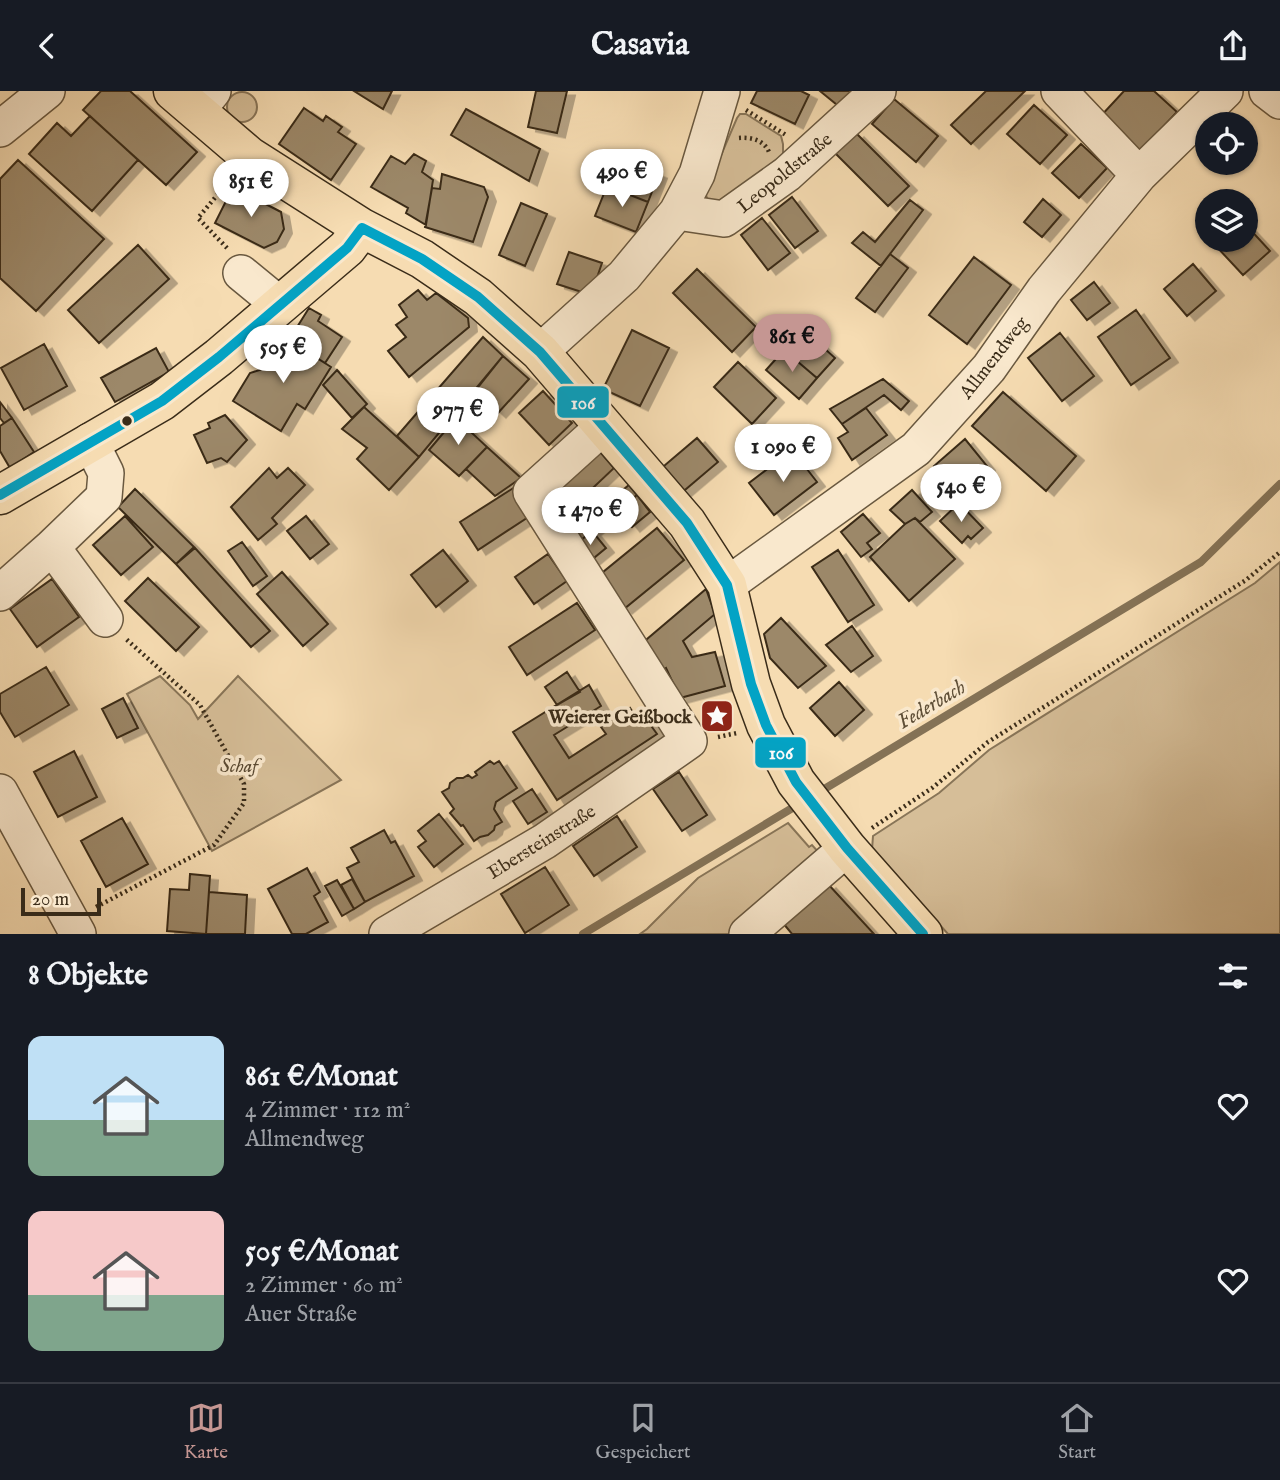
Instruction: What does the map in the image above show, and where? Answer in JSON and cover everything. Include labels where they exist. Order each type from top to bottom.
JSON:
[{"type":"main road","points":[[194,98],[249,156],[362,228],[422,259],[478,297],[540,352],[687,523],[727,585],[758,705],[766,725],[806,795],[847,848],[923,934]]},
{"type":"main road","points":[[0,495],[162,401],[219,357],[346,248],[362,228]]},
{"type":"street","points":[[0,129],[47,91]]},
{"type":"street","name":"Leopoldstraße","points":[[677,212],[724,219],[796,167],[878,91]]},
{"type":"street","points":[[1059,91],[1139,175]]},
{"type":"street","name":"Allmendweg","points":[[727,585],[916,449],[989,367],[1044,290],[1139,175],[1225,91]]},
{"type":"street","points":[[1267,91],[1280,101]]},
{"type":"street","points":[[540,352],[624,276],[677,212],[697,174],[721,94]]},
{"type":"street","points":[[241,273],[280,305]]},
{"type":"street","name":"Ebersteinstraße","points":[[387,934],[545,841],[690,741],[531,492],[603,427]]},
{"type":"street","points":[[0,593],[104,497],[106,473],[90,441]]},
{"type":"street","points":[[52,547],[105,619]]},
{"type":"street","points":[[0,792],[74,927]]},
{"type":"street","points":[[747,934],[847,848]]},
{"type":"path","points":[[707,141],[727,142],[739,138],[754,138],[768,148],[771,159],[796,167],[793,142],[780,130],[721,94]]},
{"type":"path","points":[[241,273],[240,260],[198,219],[249,156]]},
{"type":"path","points":[[847,848],[932,788],[988,742],[1246,580],[1280,552]]},
{"type":"path","points":[[74,927],[214,845],[244,803],[244,784],[200,705],[105,619]]},
{"type":"green space","points":[[242,92],[253,96],[257,107],[253,118],[242,122],[231,118],[227,107],[231,96]]},
{"type":"green space","points":[[740,114],[746,114],[781,136],[783,155],[738,202],[708,201],[706,190]]},
{"type":"green space","points":[[1280,562],[1280,934],[948,934],[872,850],[873,836],[939,793],[989,750],[1255,583]]},
{"type":"green space","name":"Schaf","points":[[160,676],[190,705],[198,719],[238,676],[341,780],[212,851],[127,694]]},
{"type":"green space","points":[[788,823],[809,847],[812,845],[821,855],[734,934],[640,934],[698,878]]},
{"type":"building","points":[[101,91],[130,91],[197,152],[166,185],[83,110]]},
{"type":"building","points":[[354,91],[392,91],[383,109]]},
{"type":"building","points":[[536,91],[567,91],[557,133],[528,127]]},
{"type":"building","points":[[757,91],[801,91],[809,95],[795,124],[751,103]]},
{"type":"building","points":[[820,91],[865,91],[847,113]]},
{"type":"building","points":[[986,91],[1025,91],[971,144],[951,125]]},
{"type":"building","points":[[1124,91],[1154,91],[1177,112],[1139,153],[1099,118]]},
{"type":"building","points":[[894,99],[938,136],[916,162],[872,124]]},
{"type":"building","points":[[1034,105],[1067,135],[1040,164],[1007,134]]},
{"type":"building","points":[[304,108],[323,121],[326,116],[342,127],[338,132],[356,144],[331,180],[279,144]]},
{"type":"building","points":[[466,109],[540,149],[529,181],[451,135]]},
{"type":"building","points":[[90,116],[138,160],[92,211],[29,154],[57,123],[71,136]]},
{"type":"building","points":[[856,133],[909,186],[888,206],[835,153]]},
{"type":"building","points":[[1081,144],[1107,168],[1079,198],[1052,173]]},
{"type":"building","points":[[414,154],[426,161],[422,172],[433,180],[426,225],[406,213],[408,208],[371,187],[391,156],[405,164]]},
{"type":"building","points":[[618,158],[659,174],[648,202],[607,186]]},
{"type":"building","points":[[18,160],[104,239],[36,311],[0,278],[0,179]]},
{"type":"building","points":[[442,174],[484,187],[488,197],[473,242],[425,227],[432,188],[440,189]]},
{"type":"building","points":[[607,186],[648,202],[636,232],[595,216]]},
{"type":"building","points":[[233,187],[281,212],[284,229],[277,242],[264,248],[215,223]]},
{"type":"building","points":[[792,197],[818,231],[795,248],[769,215]]},
{"type":"building","points":[[1043,199],[1061,215],[1042,237],[1024,222]]},
{"type":"building","points":[[910,200],[923,210],[881,266],[852,243],[863,232],[875,242]]},
{"type":"building","points":[[521,203],[547,214],[525,266],[499,255]]},
{"type":"building","points":[[762,218],[790,253],[768,270],[741,235]]},
{"type":"building","points":[[1258,238],[1270,251],[1243,275],[1222,252],[1258,252]]},
{"type":"building","points":[[138,245],[169,279],[99,343],[68,310]]},
{"type":"building","points":[[569,252],[602,263],[591,295],[557,284]]},
{"type":"building","points":[[890,254],[908,268],[875,312],[856,298]]},
{"type":"building","points":[[974,257],[1011,285],[967,344],[929,315]]},
{"type":"building","points":[[1193,264],[1216,291],[1187,316],[1164,289]]},
{"type":"building","points":[[697,269],[756,327],[732,352],[673,293]]},
{"type":"building","points":[[1094,282],[1110,303],[1087,320],[1071,300]]},
{"type":"building","points":[[418,290],[427,300],[436,293],[468,318],[469,327],[409,377],[388,351],[406,337],[396,325],[407,317],[399,305]]},
{"type":"building","points":[[309,308],[321,315],[318,321],[342,337],[325,363],[289,340]]},
{"type":"building","points":[[1136,310],[1170,358],[1131,385],[1098,337]]},
{"type":"building","points":[[803,329],[835,358],[817,378],[784,350]]},
{"type":"building","points":[[632,330],[669,348],[640,406],[603,389]]},
{"type":"building","points":[[1060,333],[1094,376],[1062,401],[1028,358]]},
{"type":"building","points":[[483,337],[503,356],[419,457],[397,436]]},
{"type":"building","points":[[289,340],[331,367],[305,409],[297,404],[281,431],[233,401],[250,373],[263,369],[266,361],[278,356]]},
{"type":"building","points":[[44,344],[67,386],[24,410],[1,368]]},
{"type":"building","points":[[156,348],[169,372],[115,402],[101,378]]},
{"type":"building","points":[[784,350],[817,378],[799,399],[766,370]]},
{"type":"building","points":[[503,356],[529,379],[498,413],[485,401],[469,418],[460,410]]},
{"type":"building","points":[[738,362],[776,398],[752,424],[714,387]]},
{"type":"building","points":[[337,370],[367,404],[352,418],[323,385]]},
{"type":"building","points":[[883,379],[909,401],[901,410],[884,395],[842,424],[830,409]]},
{"type":"building","points":[[543,391],[572,423],[549,445],[519,413]]},
{"type":"building","points":[[1003,392],[1076,456],[1046,491],[972,426]]},
{"type":"building","points":[[0,402],[12,418],[4,423],[0,418]]},
{"type":"building","points":[[364,407],[419,457],[389,490],[357,459],[367,448],[342,429]]},
{"type":"building","points":[[866,408],[887,435],[852,460],[838,438],[848,432],[842,424]]},
{"type":"building","points":[[225,415],[247,440],[227,462],[221,458],[207,463],[194,435],[210,428],[208,423]]},
{"type":"building","points":[[12,418],[34,452],[10,468],[0,451],[0,426]]},
{"type":"building","points":[[456,418],[487,447],[459,476],[429,450]]},
{"type":"building","points":[[697,438],[718,462],[679,495],[658,471]]},
{"type":"building","points":[[965,439],[987,466],[955,492],[934,466]]},
{"type":"building","points":[[487,447],[521,478],[495,496],[466,469]]},
{"type":"building","points":[[596,447],[614,468],[577,503],[559,482]]},
{"type":"building","points":[[796,455],[817,482],[774,515],[749,483],[774,464],[778,469]]},
{"type":"building","points":[[269,468],[277,478],[288,468],[305,485],[272,518],[277,524],[258,540],[231,507]]},
{"type":"building","points":[[559,482],[596,528],[575,545],[549,490]]},
{"type":"building","points":[[629,485],[637,495],[596,528],[587,519]]},
{"type":"building","points":[[515,487],[533,514],[478,550],[460,522]]},
{"type":"building","points":[[135,489],[194,547],[176,564],[118,507]]},
{"type":"building","points":[[912,490],[932,512],[920,522],[915,518],[905,524],[890,510]]},
{"type":"building","points":[[637,495],[650,512],[632,527],[618,510]]},
{"type":"building","points":[[959,503],[983,528],[971,539],[968,536],[962,543],[940,521]]},
{"type":"building","points":[[863,514],[880,533],[867,543],[872,549],[861,557],[841,532]]},
{"type":"building","points":[[125,516],[153,547],[121,575],[93,545]]},
{"type":"building","points":[[306,516],[329,544],[310,559],[287,531]]},
{"type":"building","points":[[915,518],[955,559],[909,601],[870,557]]},
{"type":"building","points":[[657,528],[684,560],[624,609],[597,577]]},
{"type":"building","points":[[592,531],[606,548],[589,562],[575,545]]},
{"type":"building","points":[[242,542],[267,576],[253,586],[228,551]]},
{"type":"building","points":[[195,548],[270,631],[251,647],[176,564]]},
{"type":"building","points":[[443,550],[468,581],[436,607],[411,575]]},
{"type":"building","points":[[838,550],[874,605],[848,622],[812,567]]},
{"type":"building","points":[[548,554],[567,581],[534,604],[515,577]]},
{"type":"building","points":[[282,572],[328,624],[303,646],[257,594]]},
{"type":"building","points":[[148,578],[199,627],[176,651],[125,601]]},
{"type":"building","points":[[52,579],[79,617],[37,647],[10,609]]},
{"type":"building","points":[[706,589],[715,614],[683,641],[692,657],[715,652],[725,686],[680,698],[666,668],[659,673],[640,645]]},
{"type":"building","points":[[577,603],[595,630],[527,675],[509,647]]},
{"type":"building","points":[[781,618],[826,666],[798,688],[770,658],[764,634]]},
{"type":"building","points":[[852,626],[873,656],[851,672],[826,645]]},
{"type":"building","points":[[46,667],[69,705],[15,737],[0,712],[0,694]]},
{"type":"building","points":[[567,672],[580,692],[557,705],[545,687]]},
{"type":"building","points":[[839,682],[864,710],[835,736],[810,708]]},
{"type":"building","points":[[589,685],[601,706],[554,735],[569,758],[606,734],[601,727],[630,708],[638,720],[644,716],[657,734],[557,800],[513,732]]},
{"type":"building","points":[[123,698],[138,728],[117,738],[102,709]]},
{"type":"building","points":[[74,751],[97,797],[58,817],[34,772]]},
{"type":"building","points":[[490,761],[494,764],[499,761],[517,788],[496,802],[494,809],[502,822],[488,835],[474,841],[450,813],[454,809],[442,792],[457,778],[468,775],[472,778],[477,775],[475,772]]},
{"type":"building","points":[[679,772],[707,815],[682,831],[653,789]]},
{"type":"building","points":[[532,789],[547,812],[528,824],[513,801]]},
{"type":"building","points":[[439,814],[463,844],[434,867],[418,847],[426,841],[418,831]]},
{"type":"building","points":[[617,816],[637,847],[594,876],[573,846]]},
{"type":"building","points":[[122,818],[148,864],[106,887],[81,841]]},
{"type":"building","points":[[384,830],[391,843],[395,841],[414,876],[365,902],[347,868],[359,862],[351,848]]},
{"type":"building","points":[[545,867],[569,905],[525,933],[501,894]]},
{"type":"building","points":[[307,868],[320,892],[314,896],[328,922],[306,934],[292,934],[268,889]]},
{"type":"building","points":[[190,874],[210,876],[206,934],[167,931],[170,889],[189,890]]},
{"type":"building","points":[[352,879],[365,902],[354,909],[341,885]]},
{"type":"building","points":[[337,880],[354,909],[342,916],[325,886]]},
{"type":"building","points":[[828,884],[874,934],[792,934],[783,923]]},
{"type":"building","points":[[209,892],[247,895],[245,934],[206,934]]},
{"type":"waterway","name":"Federbach","points":[[816,794],[1201,562],[1280,484]]},
{"type":"waterway","name":"Federbach","points":[[583,934],[799,804]]},
{"type":"transit line","name":"106","points":[[362,228],[422,259],[478,297],[540,352],[687,523],[727,585],[751,684],[766,725],[796,782],[847,848],[923,934]]},
{"type":"transit line","name":"106","points":[[0,495],[162,401],[219,357],[347,248],[362,228]]},
{"type":"place","name":"Weierer Geißbock","points":[[717,716]]}]
